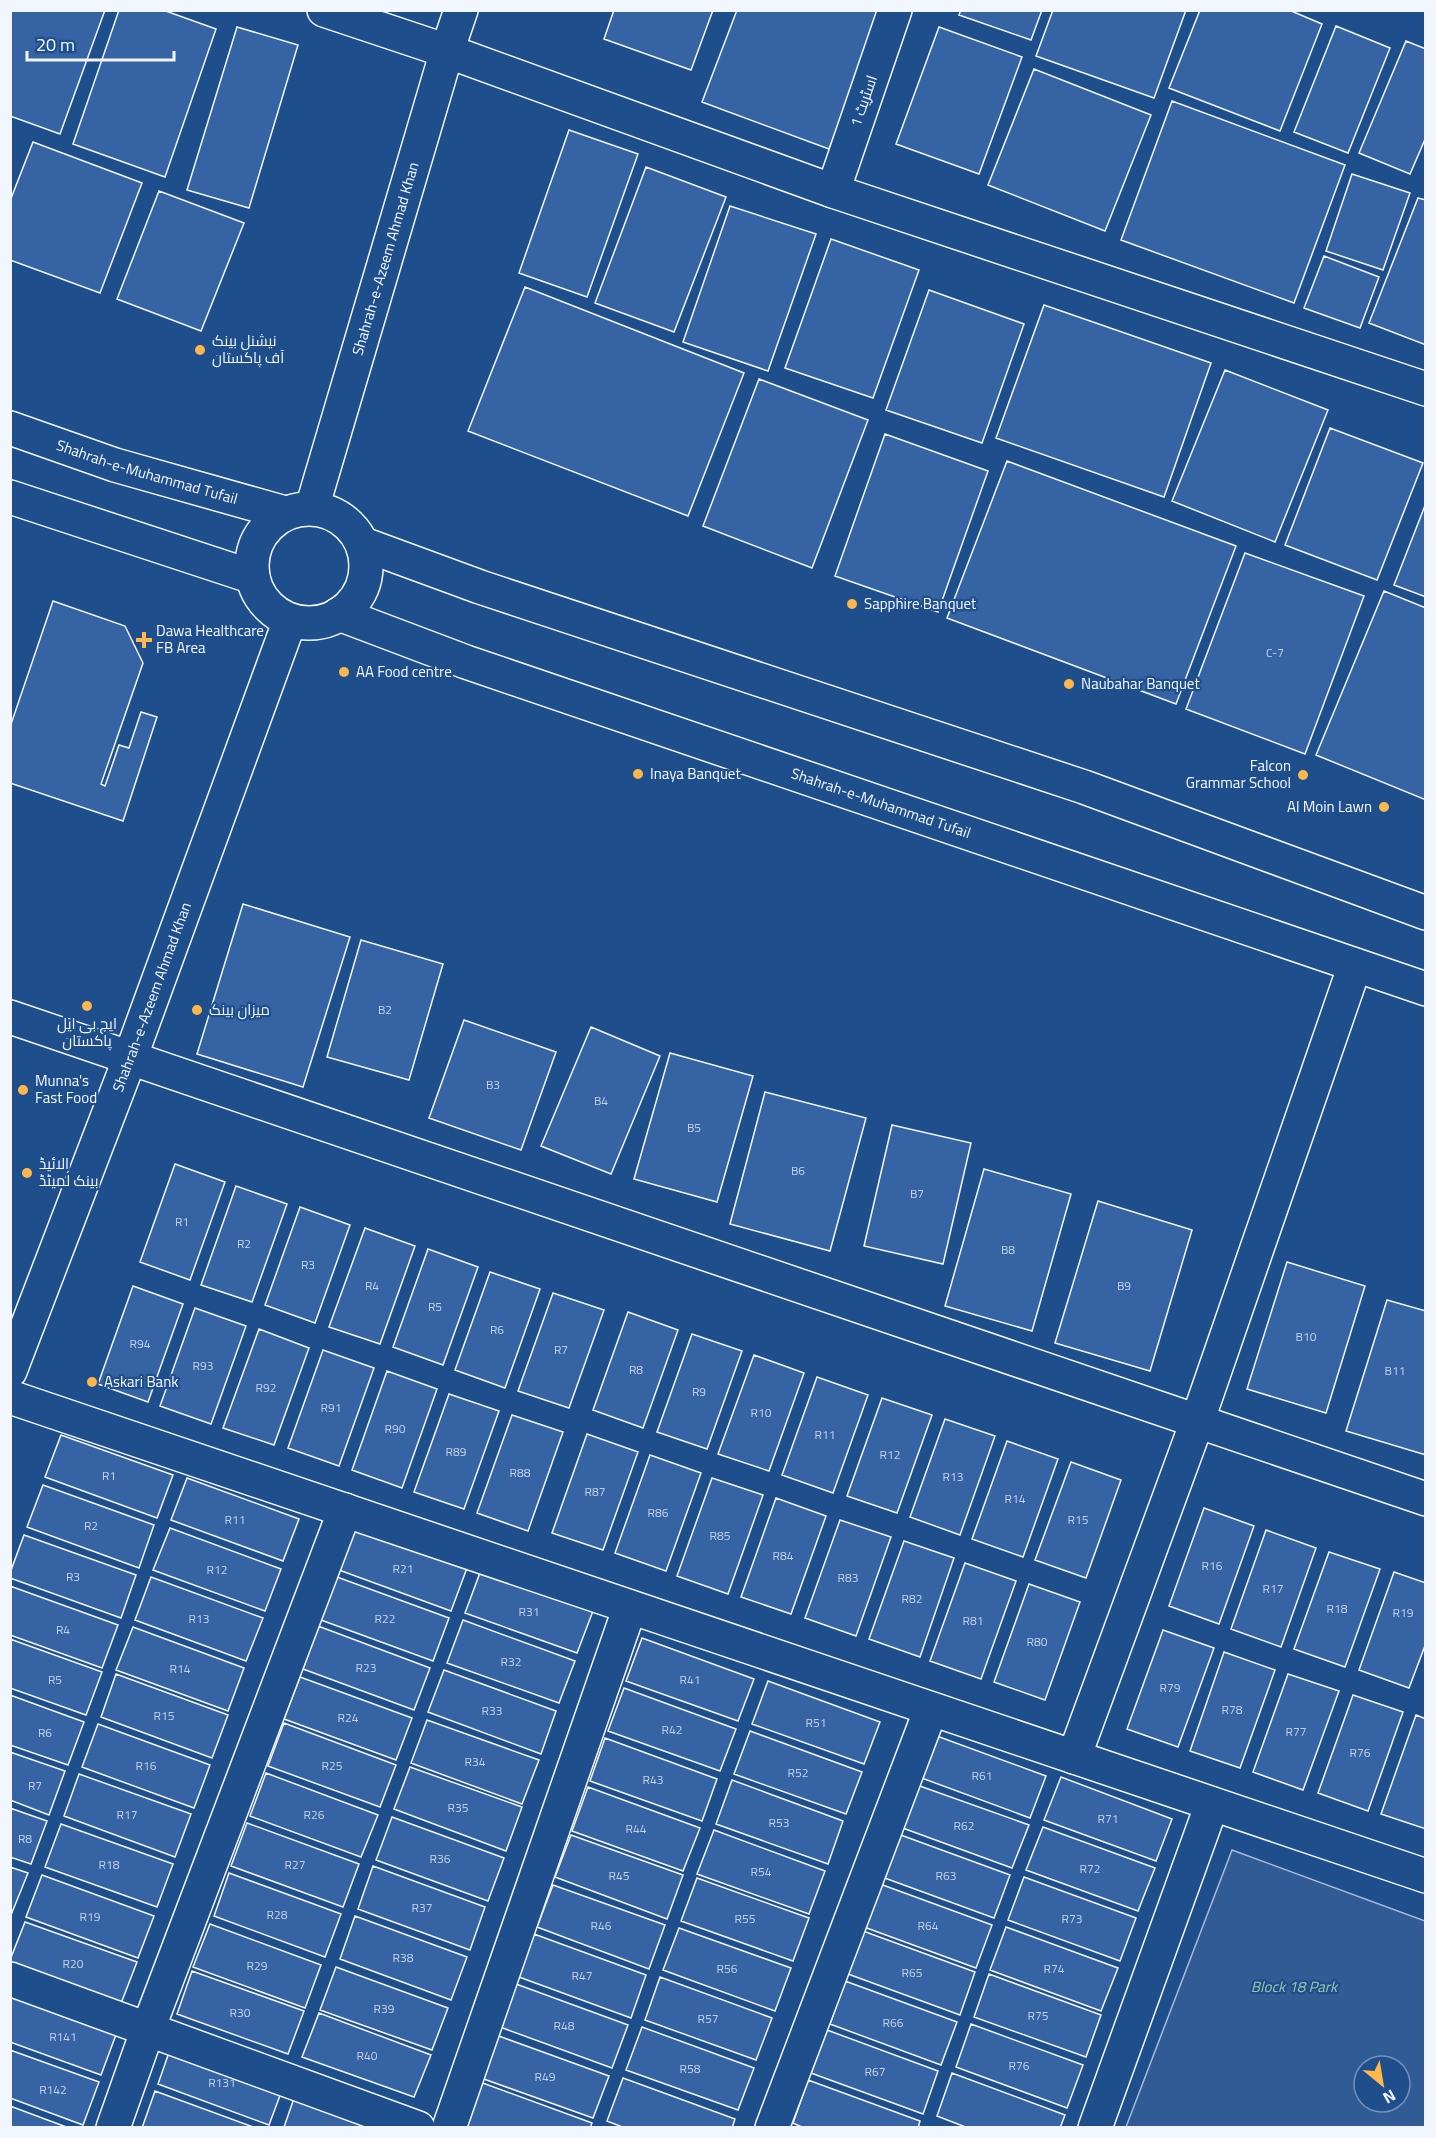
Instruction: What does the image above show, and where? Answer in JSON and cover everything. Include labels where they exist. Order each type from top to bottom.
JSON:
[{"type":"street","points":[[324,10],[447,51],[832,191],[1425,389]]},
{"type":"street","name":"Shahrah-e-Azeem Ahmad Khan","points":[[298,511],[461,10]]},
{"type":"street","name":"اسٹریٹ 1","points":[[832,191],[895,10]]},
{"type":"street","name":"Shahrah-e-Muhammad Tufail","points":[[10,428],[116,465],[298,511]]},
{"type":"street","points":[[10,497],[252,577]]},
{"type":"street","points":[[298,511],[333,513],[351,526],[363,544],[366,563],[364,584],[355,601],[327,620],[315,622],[290,620],[272,610],[260,596],[252,577],[252,558],[257,540],[269,525],[298,511]]},
{"type":"street","points":[[363,544],[492,591],[1084,787],[1425,913]]},
{"type":"street","name":"Shahrah-e-Muhammad Tufail","points":[[339,614],[477,666],[1425,989]]},
{"type":"street","name":"Shahrah-e-Azeem Ahmad Khan","points":[[10,1371],[130,1058],[290,620]]},
{"type":"street","points":[[1074,1758],[1197,1422],[1355,965]]},
{"type":"street","points":[[10,1017],[1425,1499]]},
{"type":"street","points":[[10,1397],[1425,1876]]},
{"type":"street","points":[[113,2127],[345,1510]]},
{"type":"street","points":[[449,2127],[630,1607]]},
{"type":"street","points":[[772,2127],[931,1708]]},
{"type":"street","points":[[1095,2127],[1212,1804]]},
{"type":"street","points":[[10,1979],[418,2127]]},
{"type":"shaded area","name":"Block 18 Park","points":[[1232,1850],[1425,1921],[1425,2127],[1126,2127]]},
{"type":"building","points":[[10,10],[105,10],[60,134],[10,116]]},
{"type":"building","points":[[119,10],[163,10],[216,29],[165,177],[73,144]]},
{"type":"building","points":[[614,10],[713,10],[691,70],[604,39]]},
{"type":"building","points":[[737,10],[881,11],[829,149],[702,102]]},
{"type":"building","points":[[961,10],[1042,10],[1031,40],[959,15]]},
{"type":"building","points":[[1053,10],[1186,10],[1154,98],[1036,56]]},
{"type":"building","points":[[1200,10],[1289,10],[1322,24],[1280,131],[1169,88]]},
{"type":"building","points":[[1336,26],[1390,48],[1348,153],[1294,132]]},
{"type":"building","points":[[237,27],[298,45],[249,208],[187,190]]},
{"type":"building","points":[[939,27],[1022,57],[979,174],[896,144]]},
{"type":"building","points":[[1406,41],[1426,49],[1426,137],[1410,174],[1359,153]]},
{"type":"building","points":[[1034,69],[1151,115],[1105,231],[988,185]]},
{"type":"building","points":[[1172,101],[1345,165],[1294,303],[1121,240]]},
{"type":"building","points":[[569,130],[638,154],[587,297],[519,273]]},
{"type":"building","points":[[33,142],[142,183],[100,293],[10,260],[10,201]]},
{"type":"building","points":[[646,167],[726,197],[674,332],[595,303]]},
{"type":"building","points":[[1352,174],[1410,193],[1383,270],[1326,251]]},
{"type":"building","points":[[159,191],[244,223],[201,331],[117,299]]},
{"type":"building","points":[[1418,198],[1426,200],[1426,345],[1369,323]]},
{"type":"building","points":[[730,206],[816,234],[768,371],[683,342]]},
{"type":"building","points":[[831,239],[919,270],[873,398],[785,368]]},
{"type":"building","points":[[1324,256],[1379,277],[1360,328],[1304,308]]},
{"type":"building","points":[[525,287],[744,373],[688,516],[468,431]]},
{"type":"building","points":[[929,290],[1024,324],[982,443],[886,410]]},
{"type":"building","points":[[1044,305],[1211,363],[1164,497],[996,438]]},
{"type":"building","points":[[1225,370],[1328,410],[1275,542],[1172,501]]},
{"type":"building","points":[[759,379],[868,420],[812,568],[703,526]]},
{"type":"building","points":[[1330,428],[1423,463],[1377,580],[1285,545]]},
{"type":"building","points":[[885,434],[988,471],[938,612],[835,576]]},
{"type":"building","points":[[1007,461],[1236,546],[1176,704],[947,618]]},
{"type":"building","points":[[1426,503],[1426,597],[1394,585]]},
{"type":"building","points":[[1245,553],[1364,596],[1305,754],[1186,709]]},
{"type":"building","points":[[1384,591],[1426,608],[1426,800],[1316,755]]},
{"type":"building","points":[[53,601],[125,626],[143,663],[101,784],[105,786],[119,745],[129,748],[141,712],[157,717],[123,821],[10,783],[10,727]]},
{"type":"building","points":[[243,904],[350,937],[303,1087],[197,1054]]},
{"type":"building","points":[[361,940],[443,964],[409,1080],[327,1057]]},
{"type":"building","points":[[464,1020],[556,1052],[521,1150],[429,1118]]},
{"type":"building","points":[[591,1027],[660,1056],[611,1174],[541,1146]]},
{"type":"building","points":[[670,1053],[753,1076],[717,1202],[634,1179]]},
{"type":"building","points":[[765,1092],[866,1118],[830,1251],[730,1224]]},
{"type":"building","points":[[892,1125],[971,1143],[943,1264],[864,1246]]},
{"type":"building","points":[[175,1164],[225,1182],[190,1280],[140,1262]]},
{"type":"building","points":[[984,1169],[1071,1194],[1032,1331],[945,1306]]},
{"type":"building","points":[[236,1186],[287,1204],[252,1302],[201,1285]]},
{"type":"building","points":[[1098,1201],[1192,1230],[1150,1371],[1055,1343]]},
{"type":"building","points":[[300,1207],[350,1225],[315,1323],[265,1305]]},
{"type":"building","points":[[365,1228],[415,1246],[380,1344],[329,1327]]},
{"type":"building","points":[[428,1249],[478,1267],[443,1365],[393,1347]]},
{"type":"building","points":[[1287,1262],[1365,1286],[1326,1413],[1247,1389]]},
{"type":"building","points":[[490,1272],[540,1289],[505,1388],[455,1370]]},
{"type":"building","points":[[133,1286],[183,1304],[148,1402],[98,1384]]},
{"type":"building","points":[[553,1293],[604,1310],[569,1408],[518,1391]]},
{"type":"building","points":[[1387,1300],[1426,1311],[1426,1455],[1346,1431]]},
{"type":"building","points":[[195,1308],[246,1326],[211,1424],[160,1406]]},
{"type":"building","points":[[628,1312],[678,1330],[643,1428],[593,1410]]},
{"type":"building","points":[[259,1329],[309,1348],[274,1445],[223,1428]]},
{"type":"building","points":[[692,1334],[742,1351],[707,1449],[657,1432]]},
{"type":"building","points":[[323,1350],[374,1368],[339,1466],[288,1448]]},
{"type":"building","points":[[754,1355],[804,1373],[769,1471],[718,1454]]},
{"type":"building","points":[[387,1371],[437,1389],[402,1488],[352,1470]]},
{"type":"building","points":[[817,1377],[868,1395],[833,1493],[782,1475]]},
{"type":"building","points":[[449,1394],[499,1411],[464,1509],[414,1492]]},
{"type":"building","points":[[882,1398],[932,1415],[897,1513],[847,1496]]},
{"type":"building","points":[[512,1415],[563,1432],[528,1531],[477,1513]]},
{"type":"building","points":[[945,1419],[995,1436],[960,1535],[910,1517]]},
{"type":"building","points":[[587,1434],[638,1452],[603,1550],[552,1533]]},
{"type":"building","points":[[61,1435],[173,1475],[157,1518],[45,1477]]},
{"type":"building","points":[[1007,1441],[1058,1459],[1023,1557],[972,1539]]},
{"type":"building","points":[[650,1455],[701,1473],[666,1571],[615,1553]]},
{"type":"building","points":[[1071,1462],[1121,1480],[1086,1578],[1035,1560]]},
{"type":"building","points":[[187,1478],[299,1519],[283,1561],[171,1520]]},
{"type":"building","points":[[712,1478],[763,1495],[728,1594],[677,1576]]},
{"type":"building","points":[[43,1485],[154,1525],[139,1568],[27,1527]]},
{"type":"building","points":[[776,1498],[826,1516],[791,1614],[741,1597]]},
{"type":"building","points":[[1204,1508],[1254,1526],[1219,1624],[1169,1606]]},
{"type":"building","points":[[840,1520],[891,1537],[856,1636],[805,1618]]},
{"type":"building","points":[[355,1527],[467,1568],[451,1611],[339,1570]]},
{"type":"building","points":[[170,1528],[281,1569],[265,1611],[153,1570]]},
{"type":"building","points":[[1266,1530],[1316,1548],[1281,1647],[1231,1629]]},
{"type":"building","points":[[24,1535],[136,1575],[121,1618],[10,1578]]},
{"type":"building","points":[[904,1541],[954,1558],[920,1657],[869,1639]]},
{"type":"building","points":[[1329,1552],[1380,1569],[1345,1667],[1294,1649]]},
{"type":"building","points":[[965,1563],[1016,1581],[981,1679],[930,1661]]},
{"type":"building","points":[[481,1570],[593,1611],[577,1653],[465,1613]]},
{"type":"building","points":[[1394,1572],[1426,1583],[1426,1643],[1409,1688],[1359,1670]]},
{"type":"building","points":[[151,1577],[263,1618],[246,1661],[135,1620]]},
{"type":"building","points":[[337,1577],[449,1618],[433,1661],[321,1620]]},
{"type":"building","points":[[1029,1584],[1080,1602],[1045,1700],[994,1682]]},
{"type":"building","points":[[10,1586],[118,1625],[102,1668],[10,1635]]},
{"type":"building","points":[[463,1620],[575,1661],[559,1703],[447,1663]]},
{"type":"building","points":[[318,1626],[430,1668],[414,1710],[303,1669]]},
{"type":"building","points":[[133,1627],[244,1668],[228,1711],[116,1670]]},
{"type":"building","points":[[1163,1630],[1214,1648],[1178,1747],[1127,1729]]},
{"type":"building","points":[[642,1638],[754,1679],[738,1721],[626,1681]]},
{"type":"building","points":[[10,1639],[102,1672],[86,1715],[10,1688]]},
{"type":"building","points":[[1224,1652],[1275,1670],[1240,1768],[1190,1751]]},
{"type":"building","points":[[444,1670],[556,1711],[541,1754],[428,1712]]},
{"type":"building","points":[[116,1674],[228,1715],[212,1758],[101,1717]]},
{"type":"building","points":[[1288,1674],[1339,1691],[1303,1790],[1253,1772]]},
{"type":"building","points":[[300,1677],[412,1718],[396,1760],[284,1719]]},
{"type":"building","points":[[768,1681],[880,1722],[864,1764],[752,1724]]},
{"type":"building","points":[[624,1688],[736,1729],[720,1771],[608,1731]]},
{"type":"building","points":[[10,1695],[84,1722],[68,1765],[10,1745]]},
{"type":"building","points":[[1353,1695],[1403,1712],[1368,1811],[1318,1793]]},
{"type":"building","points":[[1416,1715],[1426,1719],[1426,1829],[1381,1814]]},
{"type":"building","points":[[427,1720],[539,1760],[522,1804],[411,1763]]},
{"type":"building","points":[[284,1723],[396,1765],[380,1807],[268,1766]]},
{"type":"building","points":[[98,1724],[210,1765],[194,1808],[82,1767]]},
{"type":"building","points":[[750,1731],[862,1772],[846,1814],[734,1774]]},
{"type":"building","points":[[934,1735],[1046,1776],[1030,1818],[919,1777]]},
{"type":"building","points":[[605,1738],[717,1779],[702,1821],[590,1781]]},
{"type":"building","points":[[10,1752],[65,1771],[49,1815],[10,1800]]},
{"type":"building","points":[[410,1767],[522,1807],[506,1851],[394,1809]]},
{"type":"building","points":[[266,1773],[378,1815],[361,1857],[250,1816]]},
{"type":"building","points":[[79,1774],[191,1814],[175,1857],[64,1816]]},
{"type":"building","points":[[1061,1777],[1172,1819],[1156,1861],[1044,1820]]},
{"type":"building","points":[[732,1780],[843,1821],[828,1864],[716,1824]]},
{"type":"building","points":[[917,1785],[1029,1825],[1012,1868],[900,1827]]},
{"type":"building","points":[[588,1787],[700,1828],[683,1871],[572,1831]]},
{"type":"building","points":[[10,1808],[47,1821],[31,1864],[10,1857]]},
{"type":"building","points":[[392,1817],[504,1858],[488,1901],[376,1860]]},
{"type":"building","points":[[247,1823],[359,1864],[343,1907],[231,1866]]},
{"type":"building","points":[[61,1824],[173,1864],[157,1907],[45,1867]]},
{"type":"building","points":[[1043,1827],[1155,1868],[1138,1911],[1026,1870]]},
{"type":"building","points":[[714,1830],[825,1871],[809,1914],[697,1874]]},
{"type":"building","points":[[898,1834],[1010,1875],[994,1918],[882,1877]]},
{"type":"building","points":[[571,1835],[683,1875],[667,1919],[555,1877]]},
{"type":"building","points":[[373,1866],[485,1907],[470,1950],[358,1909]]},
{"type":"building","points":[[10,1867],[28,1873],[11,1915],[10,1915]]},
{"type":"building","points":[[229,1873],[341,1914],[325,1957],[214,1916]]},
{"type":"building","points":[[42,1875],[154,1916],[138,1958],[26,1917]]},
{"type":"building","points":[[1024,1877],[1136,1918],[1120,1961],[1008,1920]]},
{"type":"building","points":[[697,1878],[809,1918],[793,1961],[681,1921]]},
{"type":"building","points":[[880,1884],[992,1925],[976,1968],[864,1927]]},
{"type":"building","points":[[553,1885],[665,1925],[649,1969],[537,1927]]},
{"type":"building","points":[[355,1916],[467,1957],[451,2000],[340,1959]]},
{"type":"building","points":[[25,1922],[137,1962],[120,2006],[10,1965]]},
{"type":"building","points":[[210,1924],[321,1965],[305,2008],[193,1967]]},
{"type":"building","points":[[1006,1927],[1118,1968],[1101,2011],[990,1970]]},
{"type":"building","points":[[679,1928],[791,1968],[775,2011],[663,1970]]},
{"type":"building","points":[[863,1931],[975,1972],[960,2015],[848,1974]]},
{"type":"building","points":[[534,1934],[646,1975],[631,2018],[519,1977]]},
{"type":"building","points":[[336,1967],[448,2008],[432,2050],[320,2010]]},
{"type":"building","points":[[192,1971],[304,2011],[288,2054],[177,2014]]},
{"type":"building","points":[[989,1974],[1101,2015],[1086,2057],[974,2017]]},
{"type":"building","points":[[660,1977],[772,2018],[756,2060],[645,2020]]},
{"type":"building","points":[[845,1981],[957,2022],[941,2065],[830,2024]]},
{"type":"building","points":[[516,1984],[628,2025],[612,2068],[500,2027]]},
{"type":"building","points":[[10,1993],[117,2032],[101,2075],[10,2042]]},
{"type":"building","points":[[319,2013],[431,2055],[414,2097],[302,2057]]},
{"type":"building","points":[[971,2024],[1083,2065],[1067,2108],[956,2067]]},
{"type":"building","points":[[642,2027],[754,2068],[738,2110],[626,2070]]},
{"type":"building","points":[[827,2030],[938,2071],[923,2114],[811,2073]]},
{"type":"building","points":[[496,2035],[609,2076],[593,2118],[481,2078]]},
{"type":"building","points":[[173,2041],[285,2082],[269,2125],[158,2084]]},
{"type":"building","points":[[10,2050],[99,2082],[83,2125],[10,2098]]},
{"type":"building","points":[[952,2073],[1065,2115],[1060,2128],[968,2128],[937,2116]]},
{"type":"building","points":[[623,2078],[735,2119],[732,2128],[625,2128],[607,2121]]},
{"type":"building","points":[[808,2080],[920,2121],[918,2128],[804,2128],[793,2123]]},
{"type":"building","points":[[480,2082],[592,2123],[590,2128],[472,2128],[463,2124]]},
{"type":"building","points":[[299,2084],[410,2128],[284,2127]]},
{"type":"building","points":[[155,2091],[256,2128],[142,2128]]},
{"type":"building","points":[[10,2106],[69,2128],[10,2128]]},
{"type":"place","name":"نیشنل بینک آف پاکستان","points":[[200,350]]},
{"type":"place","name":"Sapphire Banquet","points":[[852,604]]},
{"type":"place","name":"Dawa Healthcare FB Area","points":[[144,640]]},
{"type":"place","name":"AA Food centre","points":[[344,672]]},
{"type":"place","name":"Naubahar Banquet","points":[[1069,684]]},
{"type":"place","name":"Inaya Banquet","points":[[638,774]]},
{"type":"place","name":"Falcon Grammar School","points":[[1303,775]]},
{"type":"place","name":"Al Moin Lawn","points":[[1384,807]]},
{"type":"place","name":"ایچ بی ایل پاکستان","points":[[87,1006]]},
{"type":"place","name":"میزان بینک","points":[[197,1010]]},
{"type":"place","name":"Munna's Fast Food","points":[[23,1090]]},
{"type":"place","name":"الائیڈ بینک لمیٹڈ","points":[[27,1173]]},
{"type":"place","name":"Askari Bank","points":[[92,1382]]}]
